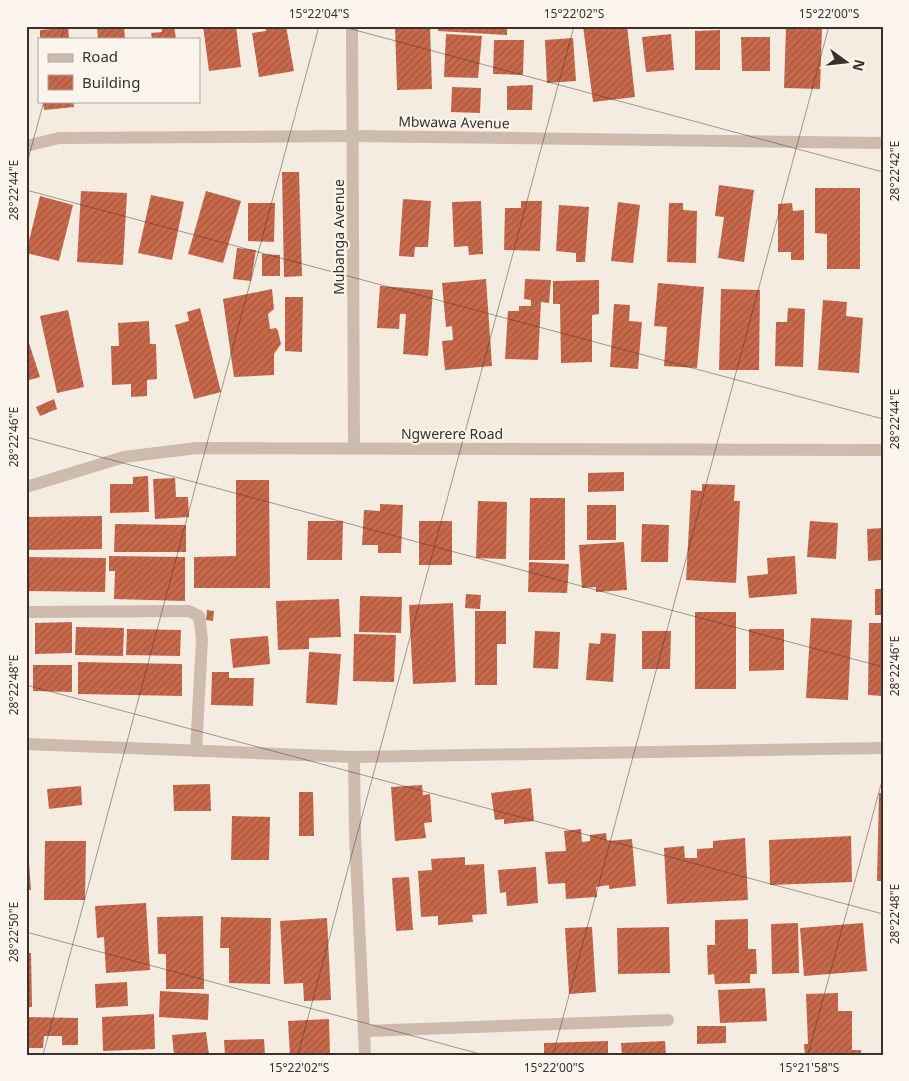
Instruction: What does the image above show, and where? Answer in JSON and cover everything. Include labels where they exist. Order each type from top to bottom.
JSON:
[{"type":"street","name":"Mubanga Avenue","points":[[352,26],[354,448]]},
{"type":"street","name":"Mbwawa Avenue","points":[[26,146],[59,138],[352,136],[883,143]]},
{"type":"street","name":"Ngwerere Road","points":[[26,488],[124,457],[188,449],[883,450]]},
{"type":"street","points":[[26,612],[189,611],[199,616],[202,639],[196,751]]},
{"type":"street","points":[[26,744],[354,757],[883,748]]},
{"type":"street","points":[[354,757],[355,833],[365,1055]]},
{"type":"street","points":[[364,1031],[668,1020]]},
{"type":"building","points":[[52,26],[68,26],[69,38],[40,38],[40,30],[52,29]]},
{"type":"building","points":[[97,26],[124,26],[125,38],[98,38]]},
{"type":"building","points":[[161,26],[174,26],[176,38],[152,38],[151,33],[162,32]]},
{"type":"building","points":[[203,26],[236,26],[241,67],[209,71]]},
{"type":"building","points":[[265,26],[286,26],[294,71],[259,77],[252,33],[266,31]]},
{"type":"building","points":[[395,26],[430,26],[432,89],[397,90]]},
{"type":"building","points":[[438,26],[526,26],[526,29],[507,28],[507,35],[438,31]]},
{"type":"building","points":[[583,26],[627,26],[635,97],[593,102]]},
{"type":"building","points":[[786,28],[822,29],[820,89],[784,88]]},
{"type":"building","points":[[720,30],[720,70],[695,70],[695,31]]},
{"type":"building","points":[[446,34],[482,36],[478,78],[444,77]]},
{"type":"building","points":[[671,34],[674,70],[646,72],[642,37]]},
{"type":"building","points":[[741,37],[770,37],[770,71],[742,71]]},
{"type":"building","points":[[573,38],[576,81],[547,83],[545,40]]},
{"type":"building","points":[[494,40],[524,40],[523,75],[493,74]]},
{"type":"building","points":[[533,85],[532,110],[507,110],[507,86]]},
{"type":"building","points":[[452,87],[481,88],[480,113],[451,112]]},
{"type":"building","points":[[43,102],[73,102],[74,107],[44,110]]},
{"type":"building","points":[[282,172],[299,172],[302,276],[284,277]]},
{"type":"building","points":[[719,185],[754,190],[744,262],[718,258],[724,217],[715,216]]},
{"type":"building","points":[[815,188],[860,188],[860,269],[827,269],[827,234],[815,233]]},
{"type":"building","points":[[81,191],[127,193],[123,265],[77,262]]},
{"type":"building","points":[[206,191],[241,201],[223,263],[188,254]]},
{"type":"building","points":[[151,195],[184,202],[172,260],[138,253]]},
{"type":"building","points":[[40,196],[73,205],[59,261],[26,253]]},
{"type":"building","points":[[403,199],[431,201],[428,247],[415,247],[414,257],[399,256]]},
{"type":"building","points":[[481,201],[483,254],[469,255],[468,246],[454,247],[452,202]]},
{"type":"building","points":[[521,201],[542,201],[540,251],[504,250],[505,208],[521,208]]},
{"type":"building","points":[[618,202],[640,205],[633,263],[611,261]]},
{"type":"building","points":[[248,203],[275,203],[274,242],[248,241]]},
{"type":"building","points":[[669,203],[683,203],[683,210],[697,211],[696,263],[667,262]]},
{"type":"building","points":[[792,203],[793,211],[804,210],[804,260],[791,260],[791,252],[778,252],[778,204]]},
{"type":"building","points":[[559,205],[589,207],[585,262],[576,262],[576,253],[556,251]]},
{"type":"building","points":[[237,248],[256,250],[251,281],[233,279]]},
{"type":"building","points":[[262,254],[280,255],[280,276],[262,276]]},
{"type":"building","points":[[486,279],[492,366],[445,370],[442,341],[453,340],[452,326],[446,327],[442,283]]},
{"type":"building","points":[[525,279],[551,280],[549,303],[541,302],[538,360],[505,359],[508,311],[519,311],[519,306],[531,306],[531,300],[524,299]]},
{"type":"building","points":[[599,280],[599,314],[592,315],[592,362],[561,363],[560,304],[553,304],[553,281]]},
{"type":"building","points":[[658,283],[704,287],[697,368],[664,366],[667,327],[654,326]]},
{"type":"building","points":[[380,286],[433,290],[428,356],[403,354],[406,314],[400,314],[399,329],[377,328]]},
{"type":"building","points":[[272,289],[274,309],[268,314],[270,329],[276,328],[281,344],[274,354],[274,375],[234,377],[223,299]]},
{"type":"building","points":[[721,289],[760,290],[759,370],[719,370]]},
{"type":"building","points":[[285,297],[303,297],[302,352],[285,351]]},
{"type":"building","points":[[823,300],[847,302],[846,316],[863,318],[859,373],[818,370]]},
{"type":"building","points":[[614,304],[630,305],[629,321],[642,322],[638,369],[610,367]]},
{"type":"building","points":[[200,308],[221,392],[194,399],[175,325],[189,321],[187,312]]},
{"type":"building","points":[[788,308],[805,309],[803,367],[775,366],[776,322],[787,322]]},
{"type":"building","points":[[68,310],[84,387],[57,393],[40,316]]},
{"type":"building","points":[[149,321],[150,344],[156,344],[157,379],[147,380],[147,396],[131,397],[131,384],[112,385],[111,346],[119,346],[118,323]]},
{"type":"building","points":[[26,340],[28,340],[40,377],[26,381]]},
{"type":"building","points":[[54,399],[57,409],[40,416],[36,407]]},
{"type":"building","points":[[624,472],[624,491],[588,492],[588,473]]},
{"type":"building","points":[[148,476],[149,512],[110,513],[110,484],[133,484],[133,477]]},
{"type":"building","points":[[175,478],[176,497],[188,497],[189,517],[155,519],[153,479]]},
{"type":"building","points":[[236,480],[269,480],[270,588],[194,588],[194,557],[236,556]]},
{"type":"building","points":[[702,484],[735,485],[734,501],[740,501],[736,583],[686,580],[691,490],[702,491]]},
{"type":"building","points":[[530,498],[565,498],[565,560],[529,560]]},
{"type":"building","points":[[478,501],[507,502],[506,559],[476,558]]},
{"type":"building","points":[[380,504],[403,505],[401,553],[378,553],[378,545],[362,545],[364,510],[380,511]]},
{"type":"building","points":[[587,505],[616,505],[616,540],[587,540]]},
{"type":"building","points":[[102,516],[102,549],[26,550],[26,517]]},
{"type":"building","points":[[308,521],[343,521],[342,560],[307,560]]},
{"type":"building","points":[[419,521],[452,521],[452,565],[419,565]]},
{"type":"building","points":[[810,521],[838,523],[836,559],[807,557]]},
{"type":"building","points":[[115,524],[186,525],[186,552],[114,552]]},
{"type":"building","points":[[642,524],[669,525],[668,562],[641,562]]},
{"type":"building","points":[[883,528],[883,560],[868,561],[867,529]]},
{"type":"building","points":[[624,542],[627,590],[596,592],[596,587],[582,588],[579,545]]},
{"type":"building","points":[[109,556],[185,557],[185,601],[114,599],[115,571],[109,571]]},
{"type":"building","points":[[795,556],[797,594],[749,598],[747,576],[768,574],[767,558]]},
{"type":"building","points":[[26,557],[106,558],[105,592],[26,591]]},
{"type":"building","points":[[529,562],[569,564],[567,593],[528,592]]},
{"type":"building","points":[[875,589],[883,589],[883,615],[875,615]]},
{"type":"building","points":[[466,594],[481,595],[480,609],[465,608]]},
{"type":"building","points":[[360,596],[402,597],[401,633],[359,632]]},
{"type":"building","points":[[339,599],[341,637],[309,638],[309,649],[278,650],[276,601]]},
{"type":"building","points":[[453,603],[456,682],[413,684],[409,605]]},
{"type":"building","points":[[207,610],[214,611],[213,621],[206,620]]},
{"type":"building","points":[[475,611],[506,611],[506,644],[497,644],[497,685],[475,685]]},
{"type":"building","points":[[695,612],[736,612],[736,689],[695,689]]},
{"type":"building","points":[[811,618],[852,620],[848,700],[806,698]]},
{"type":"building","points":[[72,622],[72,653],[35,654],[35,623]]},
{"type":"building","points":[[869,623],[883,623],[883,696],[868,695]]},
{"type":"building","points":[[76,627],[124,628],[123,656],[75,655]]},
{"type":"building","points":[[127,629],[181,630],[180,656],[126,655]]},
{"type":"building","points":[[749,629],[784,629],[784,670],[749,671]]},
{"type":"building","points":[[535,631],[560,632],[558,669],[533,668]]},
{"type":"building","points":[[642,631],[671,631],[670,669],[642,669]]},
{"type":"building","points":[[601,633],[616,634],[613,682],[586,680],[589,643],[600,644]]},
{"type":"building","points":[[354,634],[396,635],[394,682],[353,681]]},
{"type":"building","points":[[268,636],[270,664],[233,668],[230,639]]},
{"type":"building","points":[[309,652],[341,654],[337,705],[306,703]]},
{"type":"building","points":[[78,662],[182,664],[182,696],[78,694]]},
{"type":"building","points":[[33,665],[72,665],[72,692],[33,691]]},
{"type":"building","points":[[212,672],[229,672],[229,678],[254,678],[253,706],[211,705]]},
{"type":"building","points":[[210,784],[211,811],[174,811],[173,785]]},
{"type":"building","points":[[422,785],[423,795],[430,794],[432,822],[424,823],[426,838],[395,841],[391,787]]},
{"type":"building","points":[[81,786],[82,805],[49,809],[47,789]]},
{"type":"building","points":[[531,788],[534,821],[504,824],[504,819],[495,820],[491,793]]},
{"type":"building","points":[[299,792],[313,792],[314,836],[299,836]]},
{"type":"building","points":[[879,793],[883,793],[883,881],[877,881]]},
{"type":"building","points":[[232,816],[270,817],[269,860],[231,860]]},
{"type":"building","points":[[26,823],[31,890],[26,890]]},
{"type":"building","points":[[581,829],[582,842],[590,841],[590,835],[606,833],[607,841],[632,839],[636,886],[609,889],[609,885],[596,887],[597,897],[566,899],[565,883],[548,884],[545,852],[566,851],[564,831]]},
{"type":"building","points":[[851,836],[852,882],[770,885],[769,840]]},
{"type":"building","points":[[745,838],[748,900],[667,904],[664,848],[684,846],[685,858],[697,858],[697,849],[713,848],[713,841]]},
{"type":"building","points":[[45,841],[86,841],[85,900],[44,900]]},
{"type":"building","points":[[465,857],[465,865],[484,864],[487,914],[472,915],[473,922],[438,925],[438,916],[421,917],[418,871],[432,870],[431,859]]},
{"type":"building","points":[[536,867],[538,903],[507,906],[506,892],[500,893],[498,870]]},
{"type":"building","points":[[409,877],[413,930],[396,931],[392,878]]},
{"type":"building","points":[[146,903],[150,970],[106,973],[104,937],[97,938],[95,906]]},
{"type":"building","points":[[203,916],[204,989],[166,989],[166,954],[158,954],[157,917]]},
{"type":"building","points":[[221,917],[271,918],[270,984],[229,983],[229,948],[220,948]]},
{"type":"building","points":[[327,918],[331,1000],[304,1001],[303,983],[284,984],[280,921]]},
{"type":"building","points":[[748,919],[748,949],[756,949],[757,974],[750,974],[750,983],[715,984],[714,974],[708,975],[707,945],[715,945],[715,920]]},
{"type":"building","points":[[798,923],[799,973],[772,974],[771,924]]},
{"type":"building","points":[[863,923],[867,971],[804,976],[800,928]]},
{"type":"building","points":[[592,927],[596,992],[569,994],[565,928]]},
{"type":"building","points":[[669,927],[670,973],[618,974],[617,928]]},
{"type":"building","points":[[26,953],[31,953],[32,1007],[26,1007]]},
{"type":"building","points":[[127,982],[128,1006],[96,1008],[95,984]]},
{"type":"building","points":[[765,988],[767,1021],[720,1023],[718,990]]},
{"type":"building","points":[[160,991],[209,994],[208,1020],[159,1017]]},
{"type":"building","points":[[838,993],[838,1011],[852,1011],[852,1050],[861,1050],[861,1055],[805,1055],[804,1044],[808,1044],[806,994]]},
{"type":"building","points":[[154,1014],[155,1049],[103,1051],[102,1017]]},
{"type":"building","points":[[26,1017],[78,1018],[78,1045],[62,1045],[62,1036],[44,1036],[43,1048],[26,1048]]},
{"type":"building","points":[[329,1019],[330,1055],[290,1055],[288,1021]]},
{"type":"building","points":[[697,1026],[726,1026],[726,1043],[697,1044]]},
{"type":"building","points":[[206,1032],[209,1055],[174,1055],[172,1035]]},
{"type":"building","points":[[264,1039],[265,1055],[225,1055],[224,1040]]},
{"type":"building","points":[[608,1041],[608,1055],[544,1055],[544,1043]]},
{"type":"building","points":[[665,1041],[666,1055],[622,1055],[621,1043]]}]
